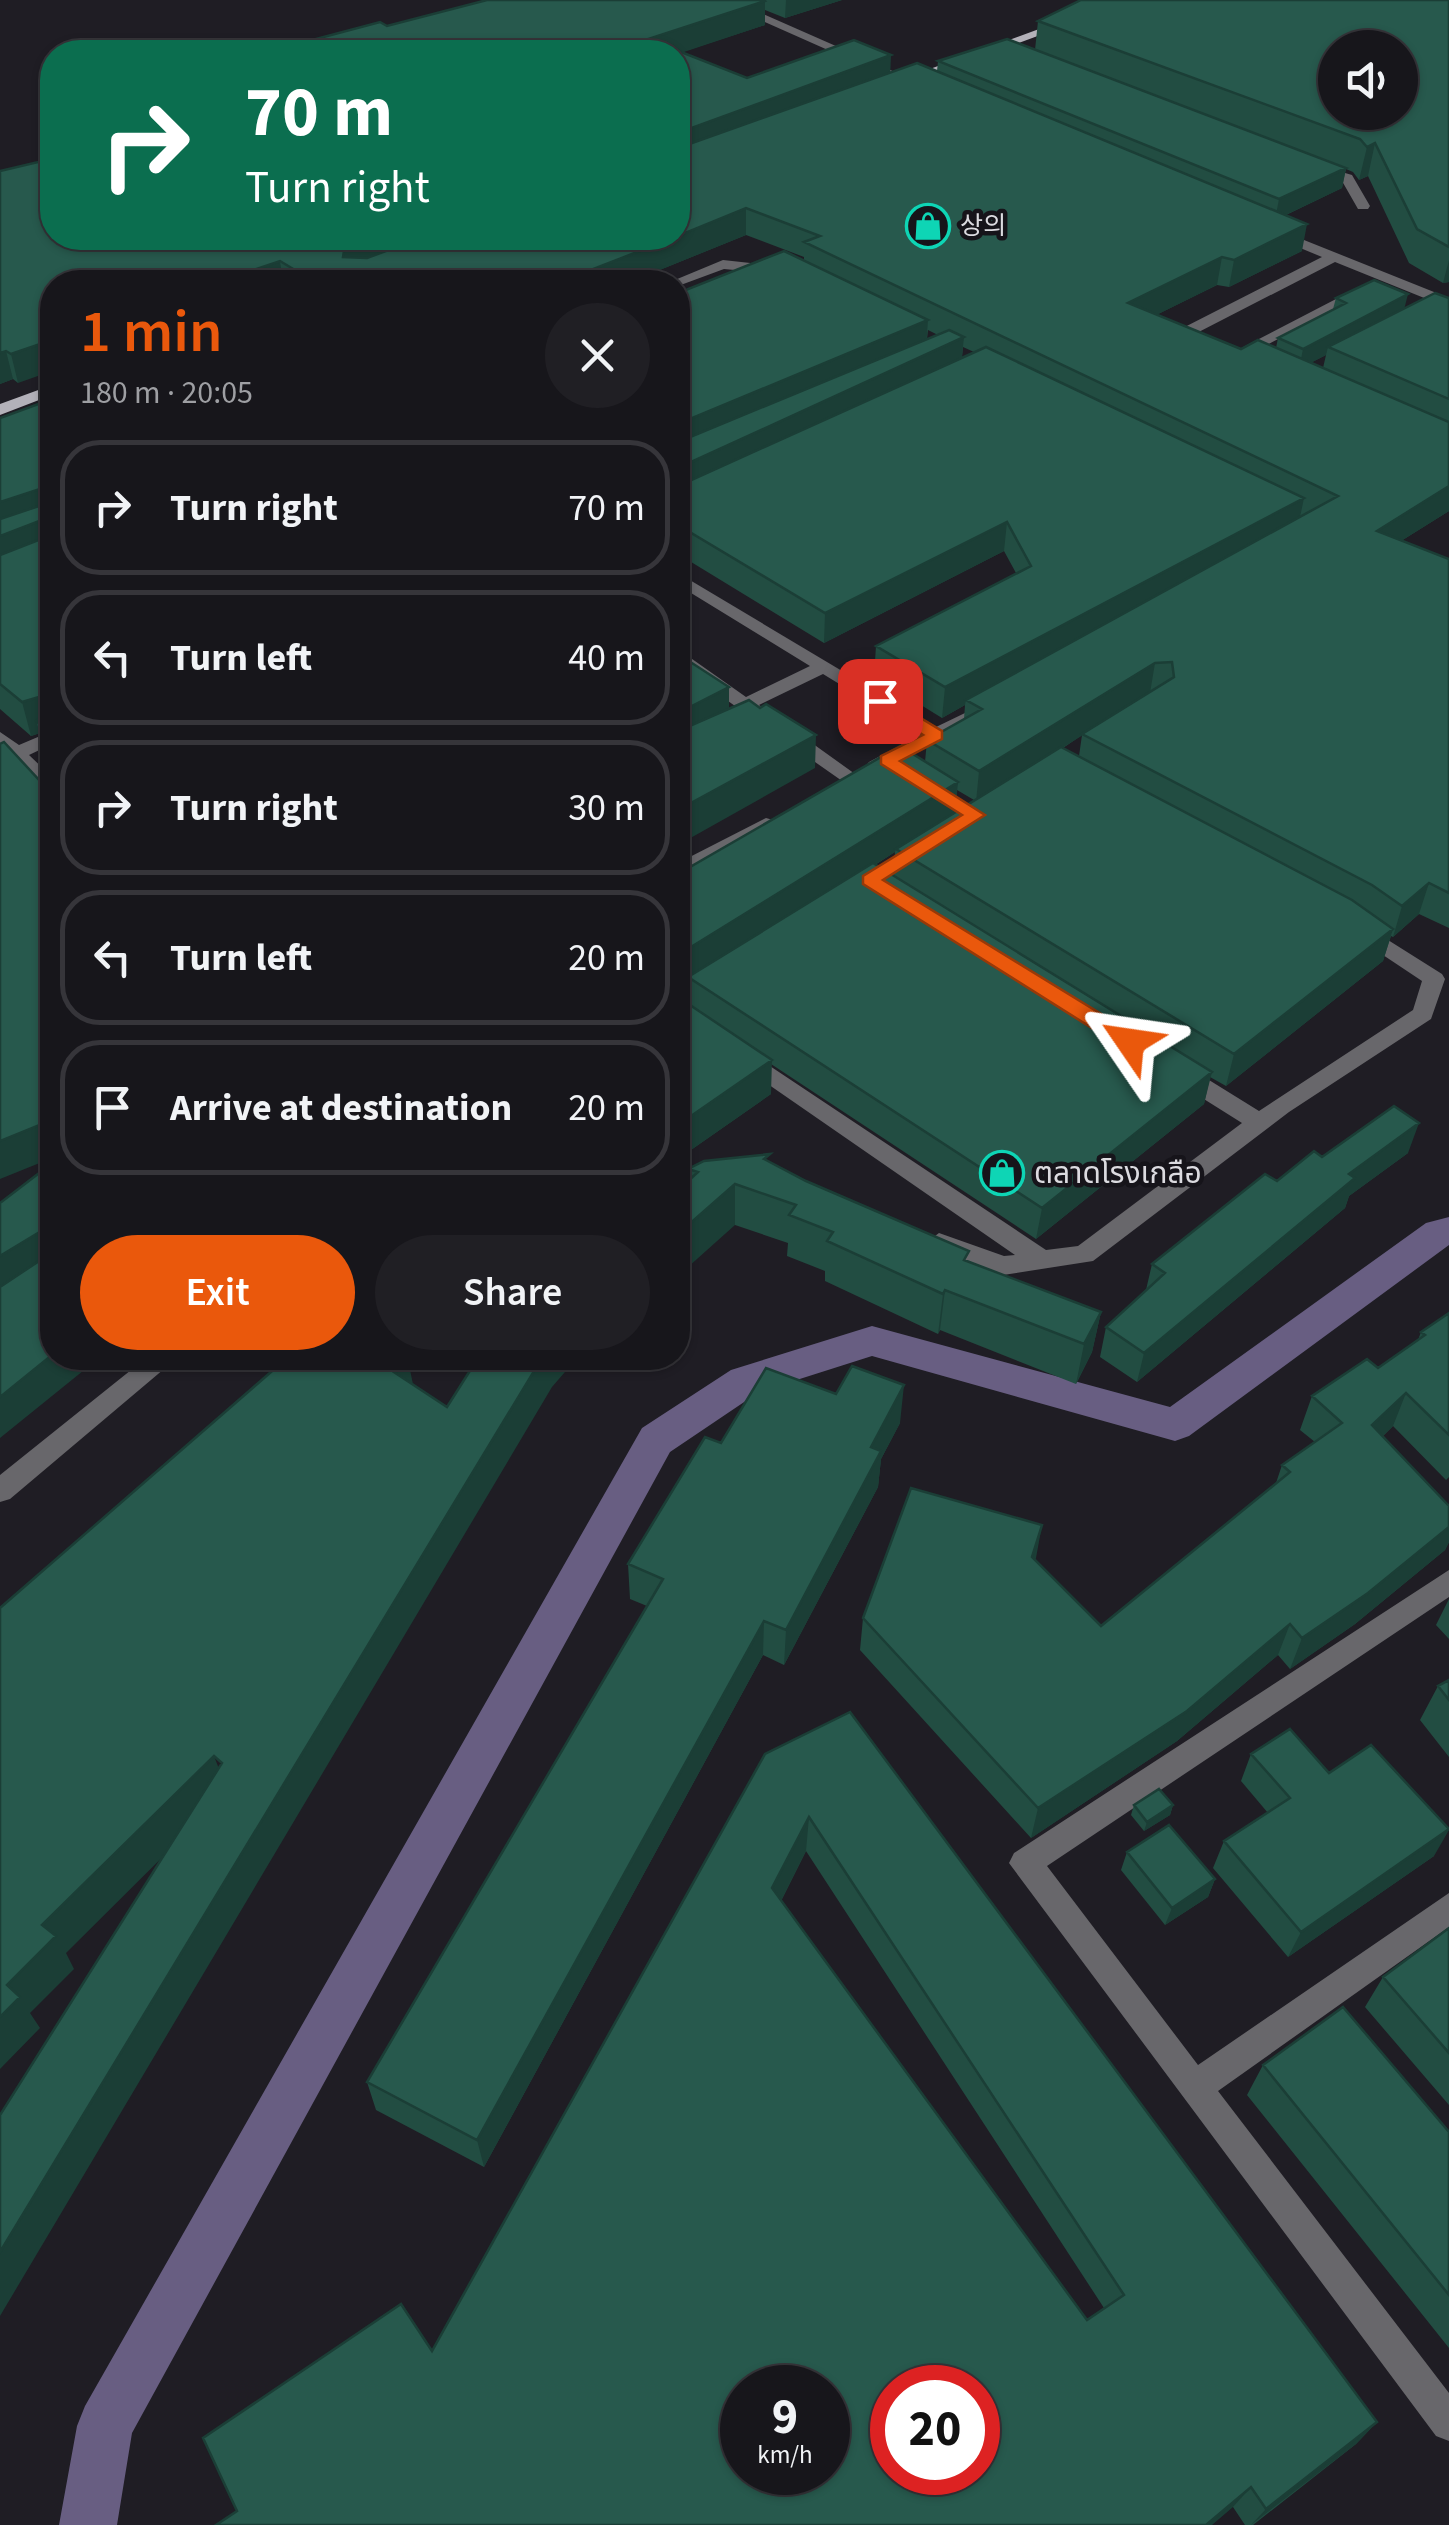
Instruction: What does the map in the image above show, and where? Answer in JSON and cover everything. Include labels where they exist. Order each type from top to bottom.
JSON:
[{"type":"main road","points":[[892,86],[913,71],[932,71],[1132,2]]},
{"type":"main road","points":[[0,410],[40,395]]},
{"type":"street","points":[[721,0],[913,71],[946,97]]},
{"type":"street","points":[[756,0],[826,28]]},
{"type":"street","points":[[1000,47],[1018,54]]},
{"type":"street","points":[[1292,158],[1347,178],[1363,206]]},
{"type":"street","points":[[1260,226],[1448,301]]},
{"type":"street","points":[[1334,256],[1176,337],[1227,360],[1247,356],[1385,277]]},
{"type":"street","points":[[690,277],[722,264],[787,271]]},
{"type":"street","points":[[730,283],[764,268]]},
{"type":"street","points":[[1428,310],[1448,301]]},
{"type":"street","points":[[690,585],[936,735]]},
{"type":"street","points":[[750,715],[823,666]]},
{"type":"street","points":[[690,668],[843,783],[894,765],[936,735],[986,708]]},
{"type":"street","points":[[0,738],[40,775]]},
{"type":"street","points":[[16,754],[40,743]]},
{"type":"street","points":[[690,865],[782,816]]},
{"type":"street","points":[[912,1232],[1003,1266],[1084,1254],[1260,1122],[1423,1014],[1434,979],[1336,915]]},
{"type":"street","points":[[727,1049],[1042,1260]]},
{"type":"street","points":[[1158,1059],[1260,1122]]},
{"type":"street","points":[[0,1491],[149,1370]]},
{"type":"street","points":[[1449,1582],[1025,1863],[1449,2422]]},
{"type":"street","points":[[1195,2087],[1449,1908]]},
{"type":"building","points":[[487,0],[765,1],[651,40],[312,40],[380,22],[387,26]]},
{"type":"building","points":[[1081,0],[1449,0],[1449,247],[1417,229],[1375,143],[1367,147],[1360,139],[1335,130],[1418,130],[1418,30],[1318,30],[1318,124],[1038,21]]},
{"type":"building","points":[[1007,39],[1346,168],[1279,199],[938,61]]},
{"type":"building","points":[[854,40],[891,55],[690,129],[690,56],[747,78]]},
{"type":"building","points":[[917,63],[1307,224],[1234,260],[1222,257],[1128,303],[1241,349],[1258,340],[1449,422],[1449,486],[1377,531],[1449,559],[1449,893],[1429,883],[1402,906],[1372,885],[1082,734],[1174,677],[1172,662],[1155,663],[979,771],[927,740],[982,709],[966,700],[1338,496],[804,242],[820,236],[746,208],[690,231],[690,144]]},
{"type":"building","points":[[40,162],[40,250],[347,250],[343,257],[367,258],[389,250],[642,250],[591,270],[295,270],[280,261],[253,270],[40,270],[40,344],[11,354],[0,353],[0,171]]},
{"type":"building","points":[[784,251],[928,320],[690,419],[690,288]]},
{"type":"building","points":[[1374,280],[1408,294],[1303,349],[1278,338],[1346,303],[1336,298]]},
{"type":"building","points":[[1435,293],[1449,298],[1449,399],[1328,347]]},
{"type":"building","points":[[949,330],[964,337],[690,463],[690,437]]},
{"type":"building","points":[[986,347],[1304,498],[945,687],[876,646],[1031,566],[1007,522],[825,613],[690,532],[690,481]]},
{"type":"building","points":[[40,403],[40,489],[0,502],[0,418]]},
{"type":"building","points":[[40,506],[40,521],[0,536],[0,519]]},
{"type":"building","points":[[40,539],[40,697],[22,702],[0,684],[0,555]]},
{"type":"building","points":[[690,662],[729,687],[690,707]]},
{"type":"building","points":[[749,700],[760,708],[766,704],[816,735],[690,803],[690,726]]},
{"type":"building","points":[[4,742],[40,781],[40,1125],[0,1141],[0,744]]},
{"type":"building","points":[[900,746],[958,782],[690,948],[690,867]]},
{"type":"building","points":[[1061,747],[1352,900],[1393,929],[1234,1054],[896,849]]},
{"type":"building","points":[[873,863],[1212,1072],[1042,1208],[690,976]]},
{"type":"building","points":[[690,1005],[772,1060],[690,1117]]},
{"type":"building","points":[[1394,1106],[1419,1123],[1349,1174],[1355,1178],[1144,1353],[1106,1327],[1165,1273],[1152,1264],[1265,1174],[1277,1181],[1314,1151],[1322,1157]]},
{"type":"building","points":[[770,1154],[764,1159],[806,1181],[969,1251],[964,1260],[1101,1312],[1084,1344],[945,1290],[943,1294],[827,1241],[833,1232],[789,1215],[796,1205],[735,1184],[690,1223],[690,1179],[698,1172],[690,1168],[704,1161]]},
{"type":"building","points":[[40,1172],[40,1232],[0,1256],[0,1203]]},
{"type":"building","points":[[40,1260],[40,1365],[0,1397],[0,1287]]},
{"type":"building","points":[[1449,1313],[1449,1435],[1406,1393],[1372,1425],[1449,1506],[1449,1527],[1368,1593],[1302,1638],[1290,1624],[1187,1711],[1038,1808],[863,1618],[911,1488],[1042,1525],[1032,1557],[1101,1626],[1290,1472],[1282,1465],[1342,1423],[1312,1396],[1367,1359],[1378,1368]]},
{"type":"building","points":[[852,1366],[904,1385],[871,1447],[881,1451],[786,1630],[764,1621],[477,2140],[367,2082],[663,1579],[628,1564],[705,1437],[721,1443],[766,1368],[836,1394]]},
{"type":"building","points":[[273,1370],[396,1370],[394,1372],[447,1407],[470,1370],[535,1370],[0,2252],[0,2115],[222,1763],[214,1756],[42,1925],[56,1936],[7,1985],[20,1997],[0,2017],[0,1608]]},
{"type":"building","points":[[1449,1680],[1449,1700],[1438,1686]]},
{"type":"building","points":[[850,1712],[1377,2422],[1266,2509],[1251,2487],[1206,2525],[216,2525],[237,2511],[203,2438],[401,2304],[432,2351],[765,1754]],"holes":[[[809,1817],[1124,2295],[1087,2320],[772,1888]]]},
{"type":"building","points":[[1290,1729],[1329,1773],[1371,1745],[1449,1829],[1301,1932],[1224,1841],[1290,1798],[1251,1754]]},
{"type":"building","points":[[1159,1789],[1173,1805],[1147,1822],[1134,1805]]},
{"type":"building","points":[[1169,1825],[1215,1879],[1172,1908],[1127,1852]]},
{"type":"building","points":[[1449,1928],[1449,2053],[1383,1977]]},
{"type":"building","points":[[1343,2007],[1449,2132],[1449,2295],[1263,2065]]},
{"type":"waterway","points":[[88,2525],[105,2426],[656,1440],[745,1381],[872,1341],[1175,1425],[1439,1233],[1449,1231]]},
{"type":"place","name":"상의","points":[[928,226]]},
{"type":"place","name":"ตลาดโรงเกลือ","points":[[1002,1173]]},
{"type":"route","points":[[880,701],[936,735],[887,760],[976,815],[870,880],[1130,1042]]}]
